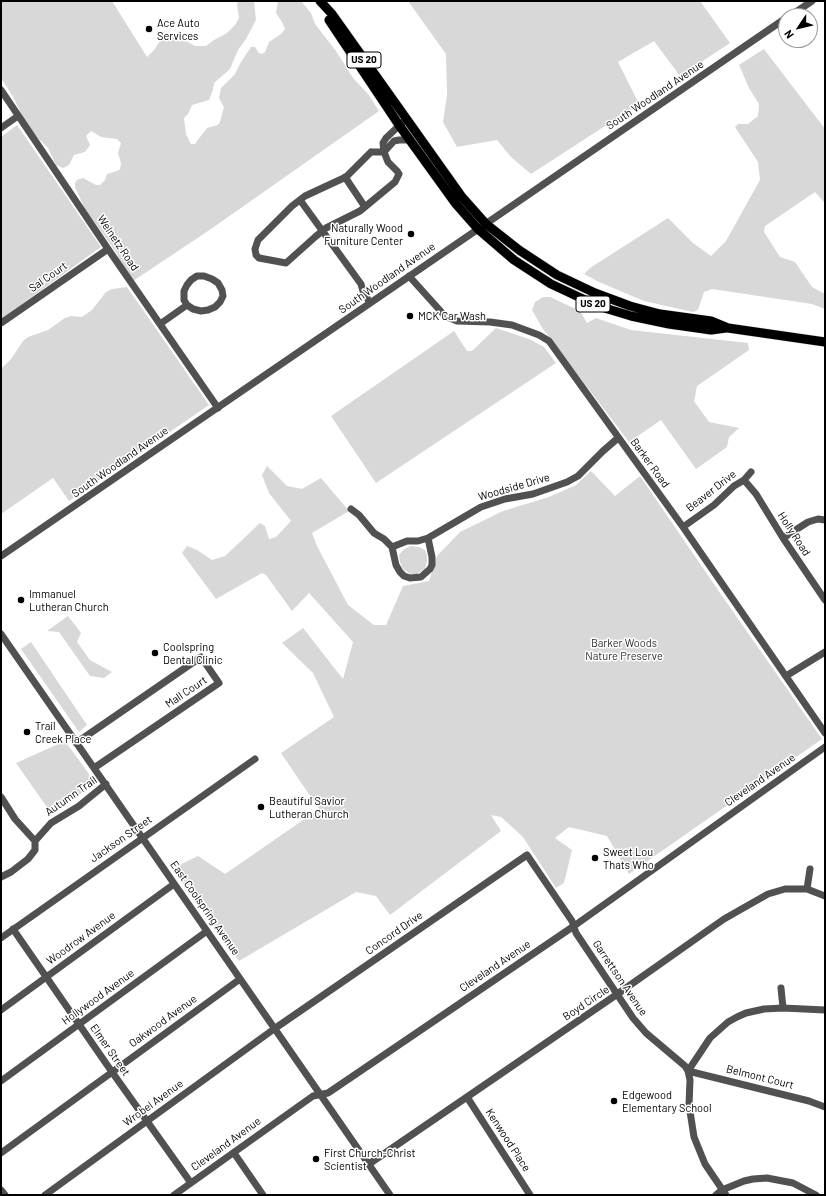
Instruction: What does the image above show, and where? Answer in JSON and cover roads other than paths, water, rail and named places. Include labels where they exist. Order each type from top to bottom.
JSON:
[{"type":"main road","name":"US 20","points":[[319,1],[332,14],[482,227]]},
{"type":"main road","name":"US 20","points":[[319,1],[326,16],[399,125],[447,193],[514,260],[570,293],[598,306],[631,316],[669,324],[711,330],[728,328],[825,342]]},
{"type":"street","points":[[802,8],[812,1]]},
{"type":"street","name":"South Woodland Avenue","points":[[1,556],[778,24]]},
{"type":"street","name":"Welnetz Road","points":[[1,90],[108,249],[218,408]]},
{"type":"street","points":[[1,128],[18,116]]},
{"type":"street","points":[[407,120],[399,125],[383,143],[384,152],[388,162],[399,174],[398,178],[365,207],[321,232],[286,263],[259,258],[256,255],[255,249],[258,240],[292,206],[305,196],[345,177],[371,152],[384,152],[394,142],[399,140],[410,140]]},
{"type":"street","points":[[345,177],[365,207]]},
{"type":"street","points":[[300,200],[321,232],[361,284],[370,303]]},
{"type":"street","name":"Sal Court","points":[[1,323],[108,249]]},
{"type":"street","points":[[197,276],[204,276],[212,279],[218,283],[222,290],[223,296],[220,302],[208,310],[201,311],[193,309],[187,305],[184,300],[184,291],[191,280],[197,276]]},
{"type":"street","name":"Barker Road","points":[[409,276],[445,316],[457,322],[490,322],[512,325],[539,335],[549,342],[683,527],[825,733]]},
{"type":"street","points":[[160,324],[187,305]]},
{"type":"street","name":"Woodside Drive","points":[[392,547],[407,541],[418,541],[428,538],[481,507],[505,499],[533,494],[567,482],[578,476],[618,438]]},
{"type":"street","name":"Beaver Drive","points":[[683,527],[714,505],[734,486],[744,480],[751,472]]},
{"type":"street","name":"Holly Road","points":[[744,480],[756,494],[783,538],[825,600]]},
{"type":"street","points":[[351,510],[359,515],[374,533],[384,539],[392,547],[396,565],[404,576],[410,578],[421,577],[430,569],[432,557],[428,538]]},
{"type":"street","points":[[783,538],[808,522],[825,520]]},
{"type":"street","name":"East Coolspring Avenue","points":[[1,634],[390,1195]]},
{"type":"street","points":[[786,676],[825,652]]},
{"type":"street","name":"Mall Court","points":[[76,743],[201,657],[219,683],[94,768]]},
{"type":"street","name":"Cleveland Avenue","points":[[174,1195],[313,1096],[328,1093],[574,926],[825,747]]},
{"type":"street","name":"Jackson Street","points":[[1,938],[142,837],[255,759]]},
{"type":"street","name":"Autumn Trail","points":[[1,877],[11,872],[28,858],[35,850],[35,841],[51,823],[79,806],[106,784]]},
{"type":"street","points":[[1,797],[15,819],[35,841]]},
{"type":"street","name":"Garrettson Avenue","points":[[527,855],[571,919],[576,933],[616,995],[640,1027],[685,1066],[688,1071]]},
{"type":"street","name":"Concord Drive","points":[[274,1029],[527,855]]},
{"type":"street","points":[[807,889],[810,869]]},
{"type":"street","name":"Woodrow Avenue","points":[[1,1010],[174,884]]},
{"type":"street","name":"Boyd Circle","points":[[369,1164],[467,1098],[724,919],[768,894],[785,889],[807,889],[825,896]]},
{"type":"street","name":"Elmer Street","points":[[13,929],[191,1183]]},
{"type":"street","name":"Hollywood Avenue","points":[[1,1081],[207,931]]},
{"type":"street","name":"Oakwood Avenue","points":[[1,1153],[240,979]]},
{"type":"street","points":[[782,988],[783,1008]]},
{"type":"street","points":[[724,1193],[706,1164],[694,1137],[689,1105],[690,1080],[688,1071],[710,1038],[728,1022],[746,1013],[764,1009],[783,1008],[825,1010]]},
{"type":"street","name":"Wrobel Avenue","points":[[45,1195],[274,1029]]},
{"type":"street","name":"Belmont Court","points":[[688,1071],[809,1101],[825,1108]]},
{"type":"street","name":"Kenwood Place","points":[[467,1098],[530,1195]]},
{"type":"street","points":[[234,1153],[264,1195]]},
{"type":"street","points":[[716,1195],[724,1193],[744,1181],[767,1178],[793,1183],[816,1195]]},
{"type":"street","points":[[1,1190],[5,1195]]},
{"type":"place","name":"Ace Auto Services","points":[[149,29]]},
{"type":"place","name":"Naturally Wood Furniture Center","points":[[411,234]]},
{"type":"place","name":"MCK Car Wash","points":[[410,316]]},
{"type":"place","name":"Immanuel Lutheran Church","points":[[21,600]]},
{"type":"place","name":"Coolspring Dental Clinic","points":[[155,653]]},
{"type":"place","name":"Trail Creek Place","points":[[27,732]]},
{"type":"place","name":"Beautiful Savior Lutheran Church","points":[[261,807]]},
{"type":"place","name":"Sweet Lou Thats Who","points":[[595,858]]},
{"type":"place","name":"Edgewood Elementary School","points":[[614,1101]]},
{"type":"place","name":"First Church-Christ Scientist","points":[[316,1159]]},
{"type":"park label","name":"Barker Woods Nature Preserve","points":[[624,649]]}]
